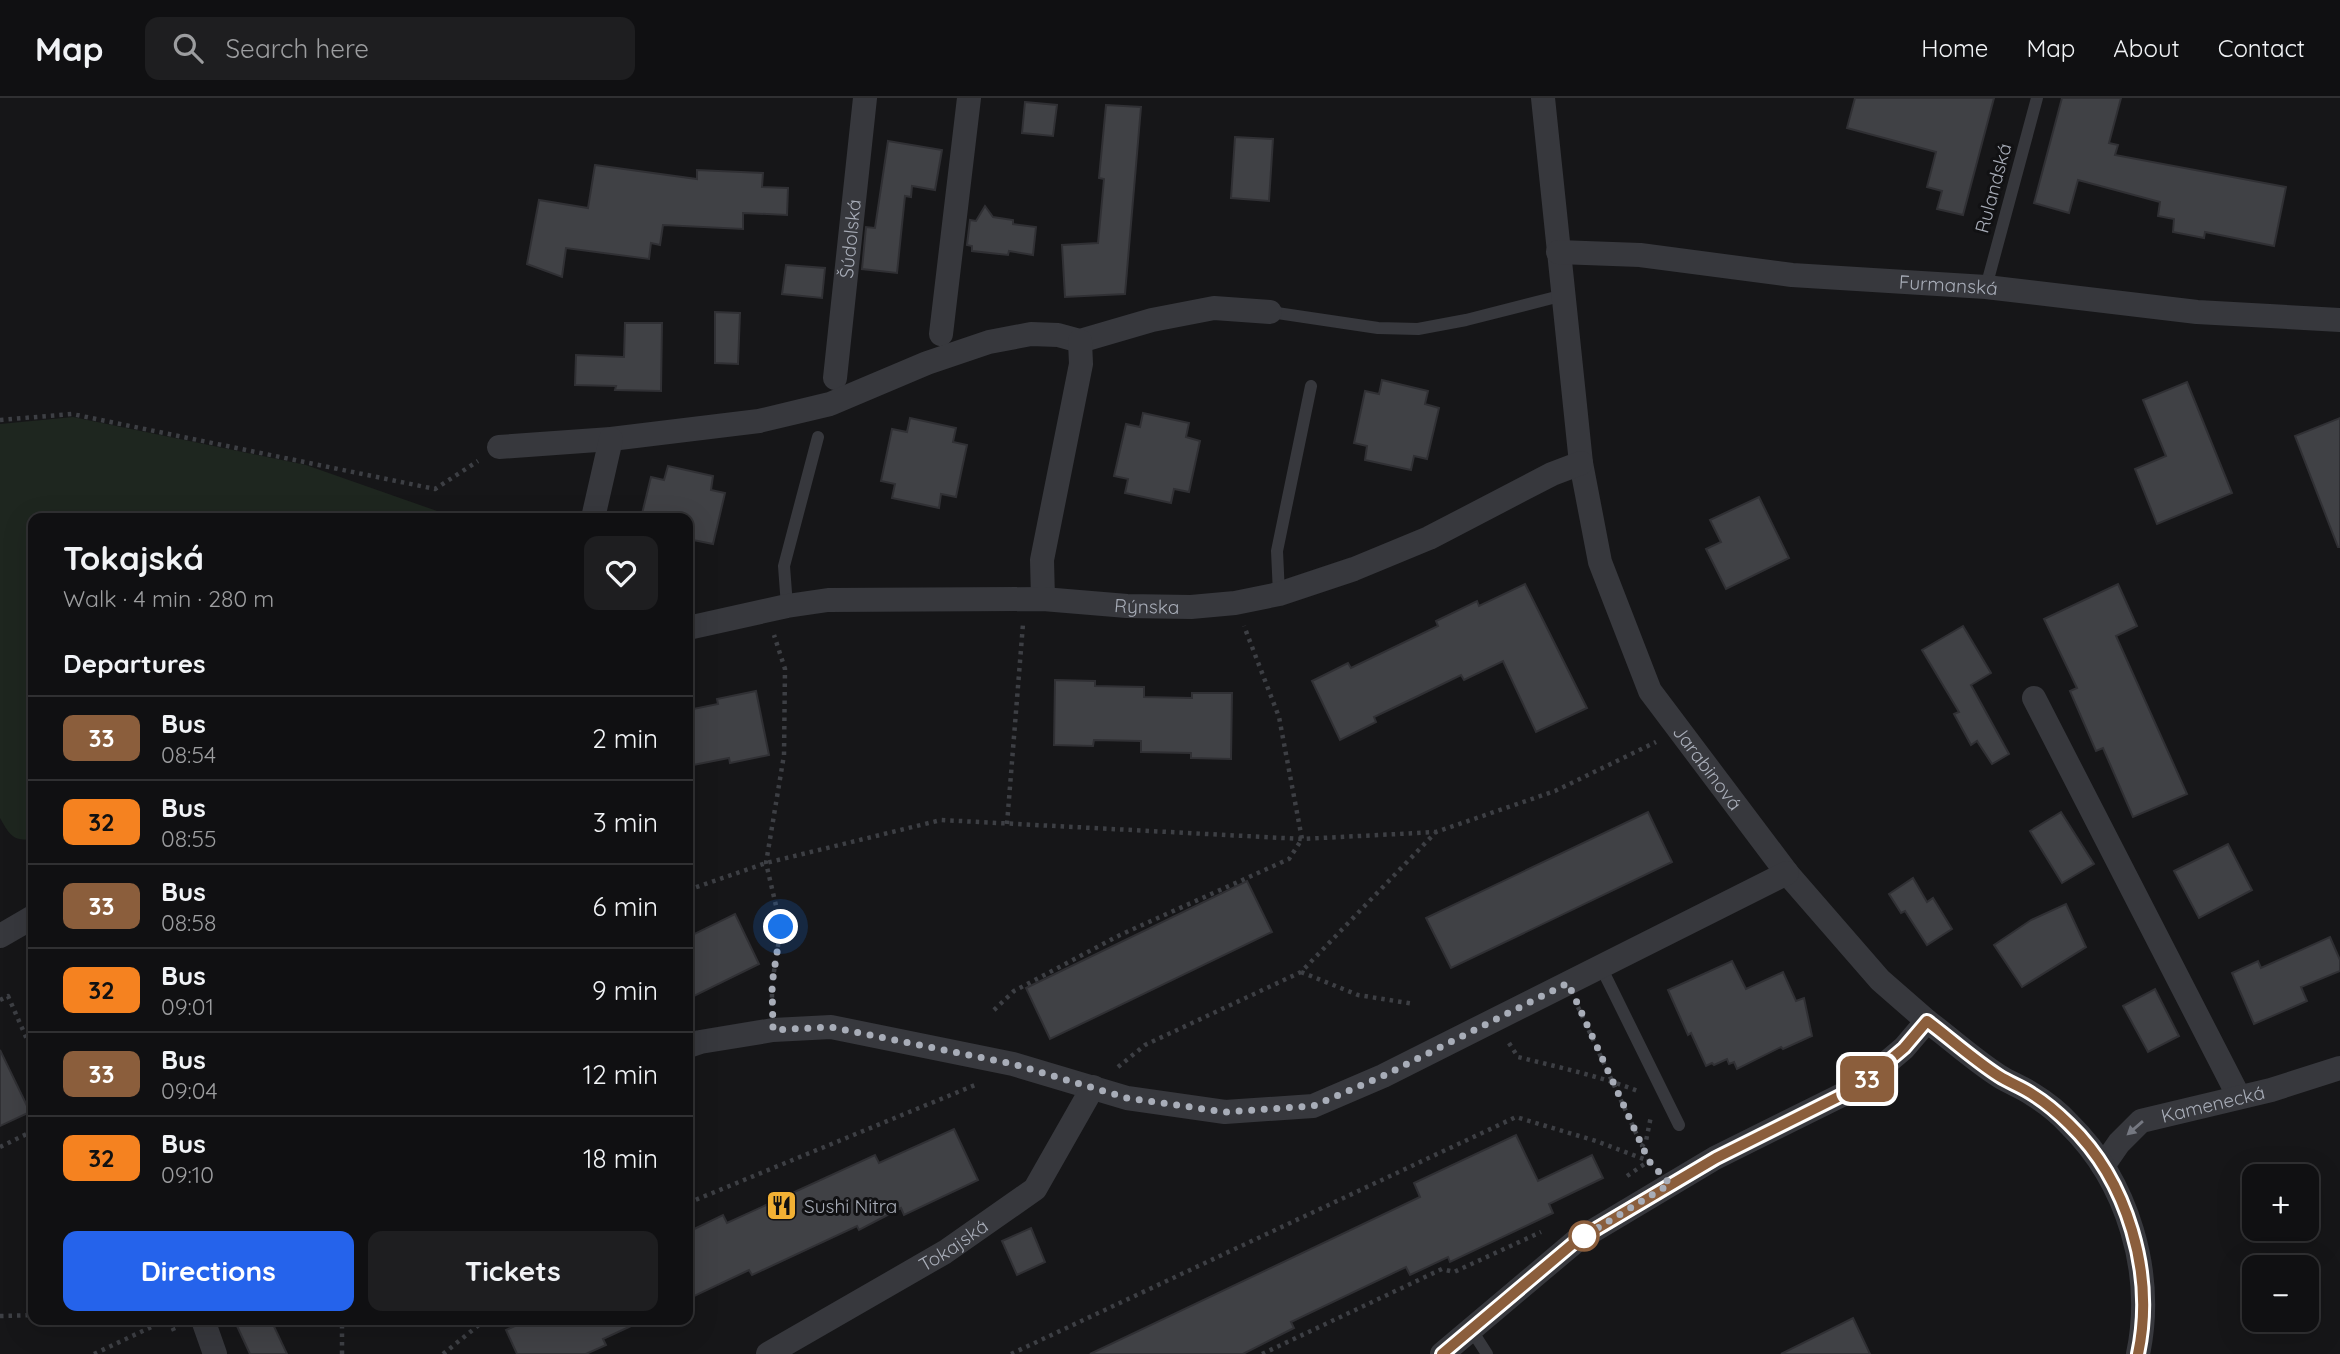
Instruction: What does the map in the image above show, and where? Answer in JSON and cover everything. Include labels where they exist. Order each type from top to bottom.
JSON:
[{"type":"street","name":"Šúdolská","points":[[835,378],[865,98]]},
{"type":"street","points":[[941,334],[969,98]]},
{"type":"street","name":"Jarabinová","points":[[1543,98],[1581,463],[1600,562],[1650,691],[1787,873],[1880,980],[1927,1021],[2000,1076],[2034,1095],[2069,1124],[2103,1166],[2127,1212],[2136,1245],[2144,1306],[2138,1354]]},
{"type":"street","name":"Furmanská","points":[[1558,252],[1640,255],[1792,275],[1986,287],[2197,312],[2340,320]]},
{"type":"street","points":[[499,447],[611,439],[759,421],[830,404],[927,363],[989,342],[1031,334],[1058,335],[1080,341],[1152,320],[1214,308],[1270,313]]},
{"type":"street","points":[[1034,599],[1081,364],[1080,341]]},
{"type":"street","points":[[594,513],[611,439]]},
{"type":"street","name":"Rýnska","points":[[693,627],[828,600],[1034,599],[1191,607],[1235,603],[1279,594],[1353,569],[1429,538],[1552,474],[1581,463]]},
{"type":"street","points":[[2034,698],[2239,1097]]},
{"type":"street","points":[[693,1044],[773,1030],[831,1027],[1013,1064],[1127,1098],[1225,1112],[1313,1106],[1383,1076],[1787,873]]},
{"type":"street","points":[[1442,1354],[1576,1241],[1716,1158],[1858,1087],[1904,1048],[1927,1021]]},
{"type":"street","name":"Kamenecká","points":[[2103,1166],[2119,1143],[2141,1121],[2271,1090],[2340,1068]]},
{"type":"street","name":"Tokajská","points":[[768,1354],[945,1252],[1035,1189],[1093,1087]]},
{"type":"street","points":[[205,1325],[215,1354]]},
{"type":"lane","name":"Rulandská","points":[[1986,287],[2037,98]]},
{"type":"lane","points":[[1270,313],[1378,328],[1418,329],[1466,320],[1564,295]]},
{"type":"lane","points":[[1279,594],[1277,551],[1311,386]]},
{"type":"lane","points":[[777,609],[784,566],[818,437]]},
{"type":"lane","points":[[1601,967],[1679,1125]]},
{"type":"lane","points":[[1471,1329],[1487,1354]]},
{"type":"path","points":[[0,420],[72,414],[435,489],[499,447]]},
{"type":"path","points":[[1007,824],[1034,599]]},
{"type":"path","points":[[994,1010],[1014,991],[1120,935],[1289,859],[1302,839],[1279,717],[1235,603]]},
{"type":"path","points":[[773,1030],[772,984],[781,927],[766,863],[784,755],[785,668],[777,609]]},
{"type":"path","points":[[693,888],[766,863],[941,820],[1302,839],[1436,832],[1555,791],[1679,730]]},
{"type":"path","points":[[1093,1087],[1144,1045],[1301,972],[1436,832]]},
{"type":"path","points":[[1301,972],[1358,995],[1414,1004]]},
{"type":"path","points":[[1568,983],[1649,1161],[1670,1184]]},
{"type":"path","points":[[0,1000],[8,996],[28,1042]]},
{"type":"path","points":[[1513,1053],[1518,1057],[1611,1081],[1639,1092]]},
{"type":"path","points":[[693,1201],[979,1083]]},
{"type":"path","points":[[1642,1146],[1646,1141],[1650,1110]]},
{"type":"path","points":[[1011,1354],[1516,1117],[1596,1140],[1649,1161]]},
{"type":"path","points":[[0,1147],[28,1133]]},
{"type":"path","points":[[1619,1181],[1649,1161]]},
{"type":"path","points":[[1262,1354],[1442,1269],[1454,1272],[1550,1228]]},
{"type":"path","points":[[0,1316],[28,1315]]},
{"type":"path","points":[[94,1354],[155,1325]]},
{"type":"path","points":[[342,1325],[342,1354]]},
{"type":"path","points":[[443,1354],[479,1325]]},
{"type":"shaded area","points":[[73,417],[306,465],[443,513],[28,513],[28,839],[16,838],[0,818],[0,424]]},
{"type":"building","points":[[1855,98],[1994,98],[1963,215],[1937,209],[1942,191],[1927,187],[1936,152],[1847,128]]},
{"type":"building","points":[[2062,98],[2121,98],[2109,143],[2118,145],[2115,155],[2286,187],[2274,246],[2205,232],[2204,238],[2173,232],[2174,219],[2158,216],[2160,202],[2078,180],[2069,213],[2034,203]]},
{"type":"building","points":[[1025,102],[1057,105],[1053,136],[1022,133]]},
{"type":"building","points":[[1106,105],[1141,107],[1125,294],[1065,297],[1062,245],[1098,243],[1104,179],[1099,178]]},
{"type":"building","points":[[1235,137],[1273,139],[1269,201],[1231,198]]},
{"type":"building","points":[[888,141],[942,150],[935,190],[912,186],[911,197],[905,196],[897,273],[862,269],[866,227],[875,228]]},
{"type":"building","points":[[595,165],[697,179],[697,170],[763,173],[762,187],[788,188],[787,215],[743,213],[743,229],[663,225],[660,245],[651,243],[649,259],[566,248],[562,277],[527,264],[539,200],[588,208]]},
{"type":"building","points":[[985,206],[993,217],[1013,220],[1013,224],[1036,227],[1033,255],[1009,251],[1008,255],[972,251],[972,246],[967,245],[970,220],[976,221]]},
{"type":"building","points":[[786,265],[825,268],[822,298],[782,294]]},
{"type":"building","points":[[715,312],[740,313],[738,364],[715,363]]},
{"type":"building","points":[[625,323],[662,323],[661,391],[615,390],[616,386],[575,385],[576,355],[624,357]]},
{"type":"building","points":[[1382,380],[1428,391],[1425,404],[1439,408],[1427,459],[1414,456],[1411,470],[1365,460],[1367,446],[1354,443],[1365,391],[1379,394]]},
{"type":"building","points":[[2187,382],[2232,493],[2157,524],[2135,469],[2166,456],[2143,400]]},
{"type":"building","points":[[1143,413],[1189,423],[1186,437],[1200,441],[1189,492],[1174,489],[1171,503],[1125,493],[1128,479],[1114,476],[1126,424],[1140,427]]},
{"type":"building","points":[[910,418],[956,428],[953,442],[967,445],[956,497],[941,494],[939,508],[892,498],[895,484],[881,481],[892,429],[907,432]]},
{"type":"building","points":[[2340,418],[2340,547],[2338,547],[2295,436]]},
{"type":"building","points":[[668,466],[713,476],[711,490],[725,493],[713,544],[693,540],[693,513],[642,513],[651,477],[664,480]]},
{"type":"building","points":[[1759,497],[1789,558],[1726,589],[1706,549],[1721,542],[1710,520]]},
{"type":"building","points":[[1525,584],[1587,708],[1536,732],[1503,661],[1464,680],[1461,675],[1374,717],[1376,722],[1340,740],[1312,681],[1348,663],[1351,668],[1438,626],[1436,621],[1477,601],[1479,606]]},
{"type":"building","points":[[2118,584],[2137,626],[2116,636],[2187,794],[2133,817],[2103,748],[2096,751],[2070,691],[2077,688],[2044,619]]},
{"type":"building","points":[[1963,626],[1991,673],[1971,685],[2009,754],[1992,764],[1977,741],[1971,745],[1954,714],[1959,712],[1922,650]]},
{"type":"building","points":[[1055,680],[1095,681],[1095,686],[1144,687],[1144,697],[1192,698],[1192,693],[1232,693],[1231,759],[1191,758],[1191,753],[1141,752],[1141,741],[1094,740],[1093,746],[1054,745]]},
{"type":"building","points":[[756,691],[769,755],[730,763],[729,758],[693,765],[693,709],[718,704],[717,699]]},
{"type":"building","points":[[1648,812],[1672,862],[1451,968],[1426,918]]},
{"type":"building","points":[[2061,812],[2094,864],[2062,883],[2030,831]]},
{"type":"building","points":[[2228,844],[2252,890],[2199,918],[2174,871]]},
{"type":"building","points":[[1913,878],[1927,902],[1933,898],[1952,929],[1927,945],[1905,911],[1901,913],[1889,894]]},
{"type":"building","points":[[1247,881],[1272,932],[1050,1039],[1026,988]]},
{"type":"building","points":[[2066,904],[2086,947],[2022,987],[1994,945],[2031,920]]},
{"type":"building","points":[[735,914],[759,964],[693,997],[693,935]]},
{"type":"building","points":[[2330,937],[2340,960],[2340,971],[2301,987],[2307,1001],[2254,1024],[2232,973],[2258,961],[2261,968]]},
{"type":"building","points":[[1732,961],[1746,989],[1783,972],[1796,1001],[1804,998],[1812,1036],[1783,1049],[1781,1047],[1737,1069],[1734,1062],[1729,1064],[1727,1059],[1706,1066],[1691,1033],[1688,1035],[1668,990]]},
{"type":"building","points":[[2155,989],[2179,1036],[2148,1052],[2123,1006]]},
{"type":"building","points":[[0,1050],[28,1113],[0,1126]]},
{"type":"building","points":[[954,1129],[978,1180],[904,1215],[901,1208],[859,1230],[857,1226],[752,1275],[749,1270],[693,1297],[693,1230],[723,1215],[727,1223],[875,1155],[879,1163]]},
{"type":"building","points":[[1516,1135],[1538,1181],[1592,1155],[1603,1178],[1549,1204],[1553,1213],[1450,1262],[1448,1257],[1410,1275],[1406,1267],[1291,1322],[1294,1328],[1243,1354],[1090,1354],[1420,1197],[1414,1183]]},
{"type":"building","points":[[1031,1228],[1045,1262],[1017,1275],[1002,1241]]},
{"type":"building","points":[[1853,1318],[1870,1354],[1781,1354]]},
{"type":"building","points":[[273,1325],[287,1354],[250,1354],[237,1326]]},
{"type":"building","points":[[517,1325],[633,1325],[603,1339],[606,1345],[586,1354],[517,1354],[506,1330]]},
{"type":"bus line","name":"33","points":[[1442,1354],[1576,1241],[1716,1158],[1858,1087],[1904,1048],[1927,1021],[2000,1076],[2034,1095],[2069,1124],[2111,1178],[2127,1212],[2141,1274],[2144,1306],[2138,1354]]},
{"type":"place","name":"Sushi Nitra","points":[[781,1206]]},
{"type":"route","points":[[781,927],[772,984],[773,1030],[831,1027],[1013,1064],[1127,1098],[1225,1112],[1313,1106],[1383,1076],[1568,983],[1649,1161],[1670,1184],[1576,1241],[1584,1236]]}]
